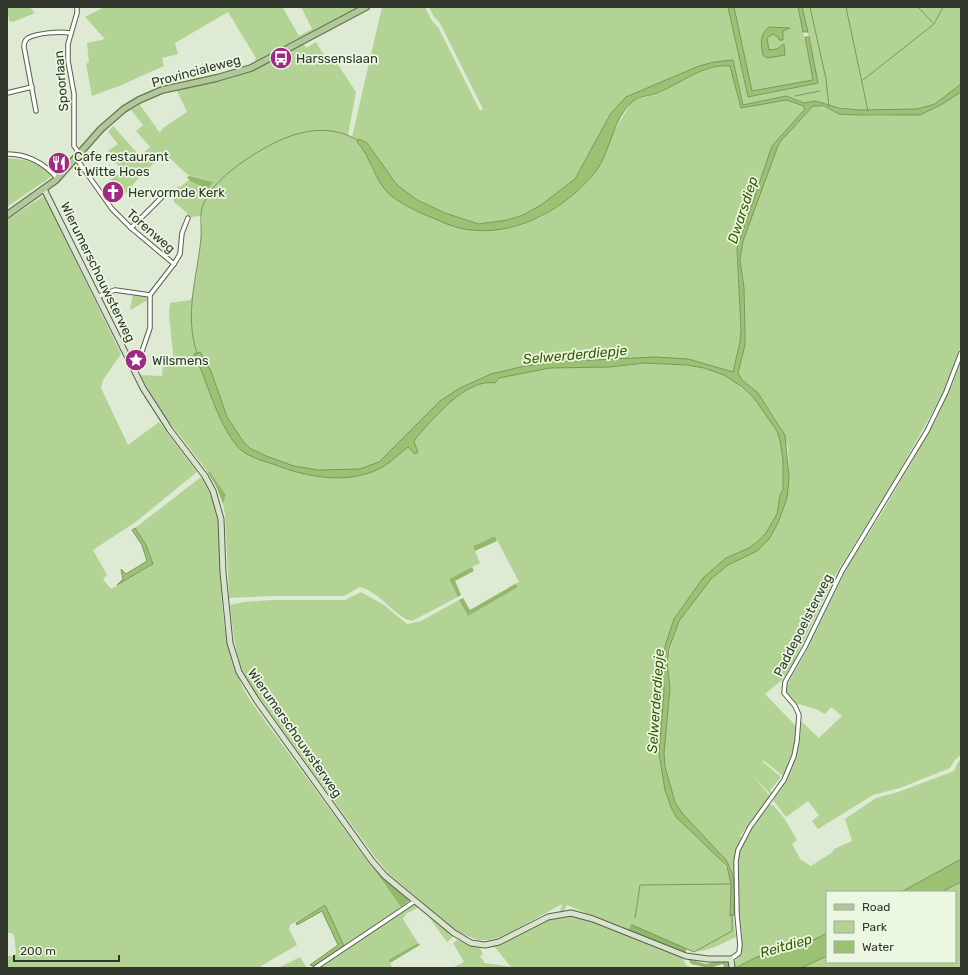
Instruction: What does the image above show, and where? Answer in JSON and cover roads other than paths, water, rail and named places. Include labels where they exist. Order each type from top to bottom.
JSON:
[{"type":"main road","name":"Provincialeweg","points":[[7,214],[44,189],[57,178],[106,124],[139,100],[162,90],[217,78],[251,68],[366,7]]},
{"type":"street","name":"Spoorlaan","points":[[77,7],[77,15],[70,33],[68,61],[74,94],[74,146],[77,155]]},
{"type":"street","points":[[36,111],[24,47],[25,42],[28,38],[41,35],[70,33]]},
{"type":"street","points":[[7,93],[32,86]]},
{"type":"street","points":[[7,154],[35,160],[49,168],[57,178]]},
{"type":"street","name":"Torenweg","points":[[77,155],[110,206],[131,228],[174,264],[150,295]]},
{"type":"street","name":"Wierumerschouwsterweg","points":[[44,189],[99,296],[129,361],[134,366],[134,371],[140,382],[161,416],[208,480],[218,503],[221,518],[224,580],[230,643],[242,678],[372,861],[385,876],[454,934],[476,944],[499,942],[548,917],[571,913],[593,918],[686,956],[731,959]]},
{"type":"street","points":[[131,228],[166,193]]},
{"type":"street","points":[[174,264],[180,254],[182,233],[188,218]]},
{"type":"street","points":[[99,296],[115,290],[150,295],[150,328],[139,360],[134,366]]},
{"type":"street","name":"Paddepoelsterweg","points":[[731,959],[740,950],[737,915],[736,861],[738,850],[744,836],[771,800],[787,774],[797,741],[799,715],[795,706],[784,693],[784,682],[805,647],[842,572],[927,430],[949,387],[961,353]]},
{"type":"street","points":[[315,968],[415,900]]},
{"type":"street","points":[[731,959],[732,968]]},
{"type":"water","points":[[728,7],[734,7],[752,91],[813,80],[805,37],[809,37],[818,83],[748,97]]},
{"type":"water","points":[[798,7],[802,7],[808,32],[803,32]]},
{"type":"water","points":[[769,27],[790,28],[783,31],[783,40],[779,40],[778,37],[773,34],[767,38],[769,50],[777,49],[784,44],[785,55],[767,58],[763,55],[761,44],[762,37]]},
{"type":"water","points":[[733,60],[743,105],[786,96],[804,103],[815,101],[839,108],[861,110],[917,109],[935,104],[961,84],[961,92],[941,105],[920,115],[839,114],[823,106],[813,106],[779,143],[743,241],[740,260],[744,288],[745,345],[738,373],[742,380],[758,393],[785,435],[789,478],[787,498],[778,523],[769,539],[757,551],[728,565],[711,579],[679,621],[669,649],[667,663],[670,688],[664,753],[665,767],[675,802],[682,813],[730,866],[733,880],[734,915],[730,916],[731,884],[727,866],[676,817],[665,790],[659,753],[664,692],[663,659],[666,643],[674,619],[703,578],[726,558],[749,548],[759,540],[766,533],[777,514],[780,495],[783,490],[783,460],[780,440],[777,431],[754,398],[742,387],[724,375],[704,368],[687,365],[644,363],[610,367],[550,368],[499,378],[495,383],[484,383],[462,393],[441,411],[416,438],[414,442],[418,452],[415,454],[408,447],[383,467],[366,474],[353,477],[339,478],[312,476],[286,469],[253,457],[236,445],[217,412],[194,354],[200,352],[211,371],[227,417],[245,444],[251,449],[266,456],[294,466],[318,470],[360,469],[379,462],[440,401],[460,388],[491,374],[525,366],[552,362],[656,357],[688,359],[733,372],[740,342],[741,330],[737,248],[772,146],[805,109],[804,106],[786,100],[741,108],[730,66],[721,66],[702,71],[657,93],[641,97],[632,102],[620,117],[601,164],[596,171],[569,198],[554,209],[520,225],[483,231],[460,228],[427,216],[405,205],[390,195],[380,182],[357,142],[359,139],[367,143],[397,185],[417,200],[445,213],[479,224],[507,220],[523,215],[541,205],[575,179],[611,113],[626,97],[699,66],[714,62]]},
{"type":"water","points":[[135,528],[146,545],[153,564],[117,585],[123,579],[121,569],[126,574],[147,561],[142,545],[132,530]]},
{"type":"water","points":[[961,859],[961,882],[943,891],[903,891]]},
{"type":"water","points":[[325,905],[344,946],[314,966],[310,965],[338,945],[322,911],[297,925],[296,923]]},
{"type":"water","points":[[826,934],[826,956],[801,968],[735,968],[757,957],[800,947]]},
{"type":"waterway","points":[[810,7],[826,79],[829,107]]},
{"type":"waterway","points":[[846,7],[868,111]]},
{"type":"waterway","points":[[918,7],[933,23]]},
{"type":"waterway","points":[[863,80],[934,24],[943,7]]},
{"type":"waterway","points":[[795,96],[820,91]]},
{"type":"waterway","name":"Selwerderdiepje","points":[[197,353],[193,339],[191,310],[201,239],[202,209],[210,192],[220,180],[238,165],[256,153],[270,145],[298,134],[328,130],[343,133],[357,140]]},
{"type":"waterway","points":[[635,918],[640,885],[730,884]]},
{"type":"waterway","points":[[632,925],[694,952],[732,931],[732,915]]},
{"type":"place","name":"Harssenslaan","points":[[281,58]]},
{"type":"place","name":"Cafe restaurant 't Witte Hoes","points":[[59,163]]},
{"type":"place","name":"Hervormde Kerk","points":[[113,192]]},
{"type":"place","name":"Wilsmens","points":[[136,360]]},
{"type":"water label","name":"Dwarsdiep","points":[[743,210]]},
{"type":"water label","name":"Reitdiep","points":[[786,946]]}]
